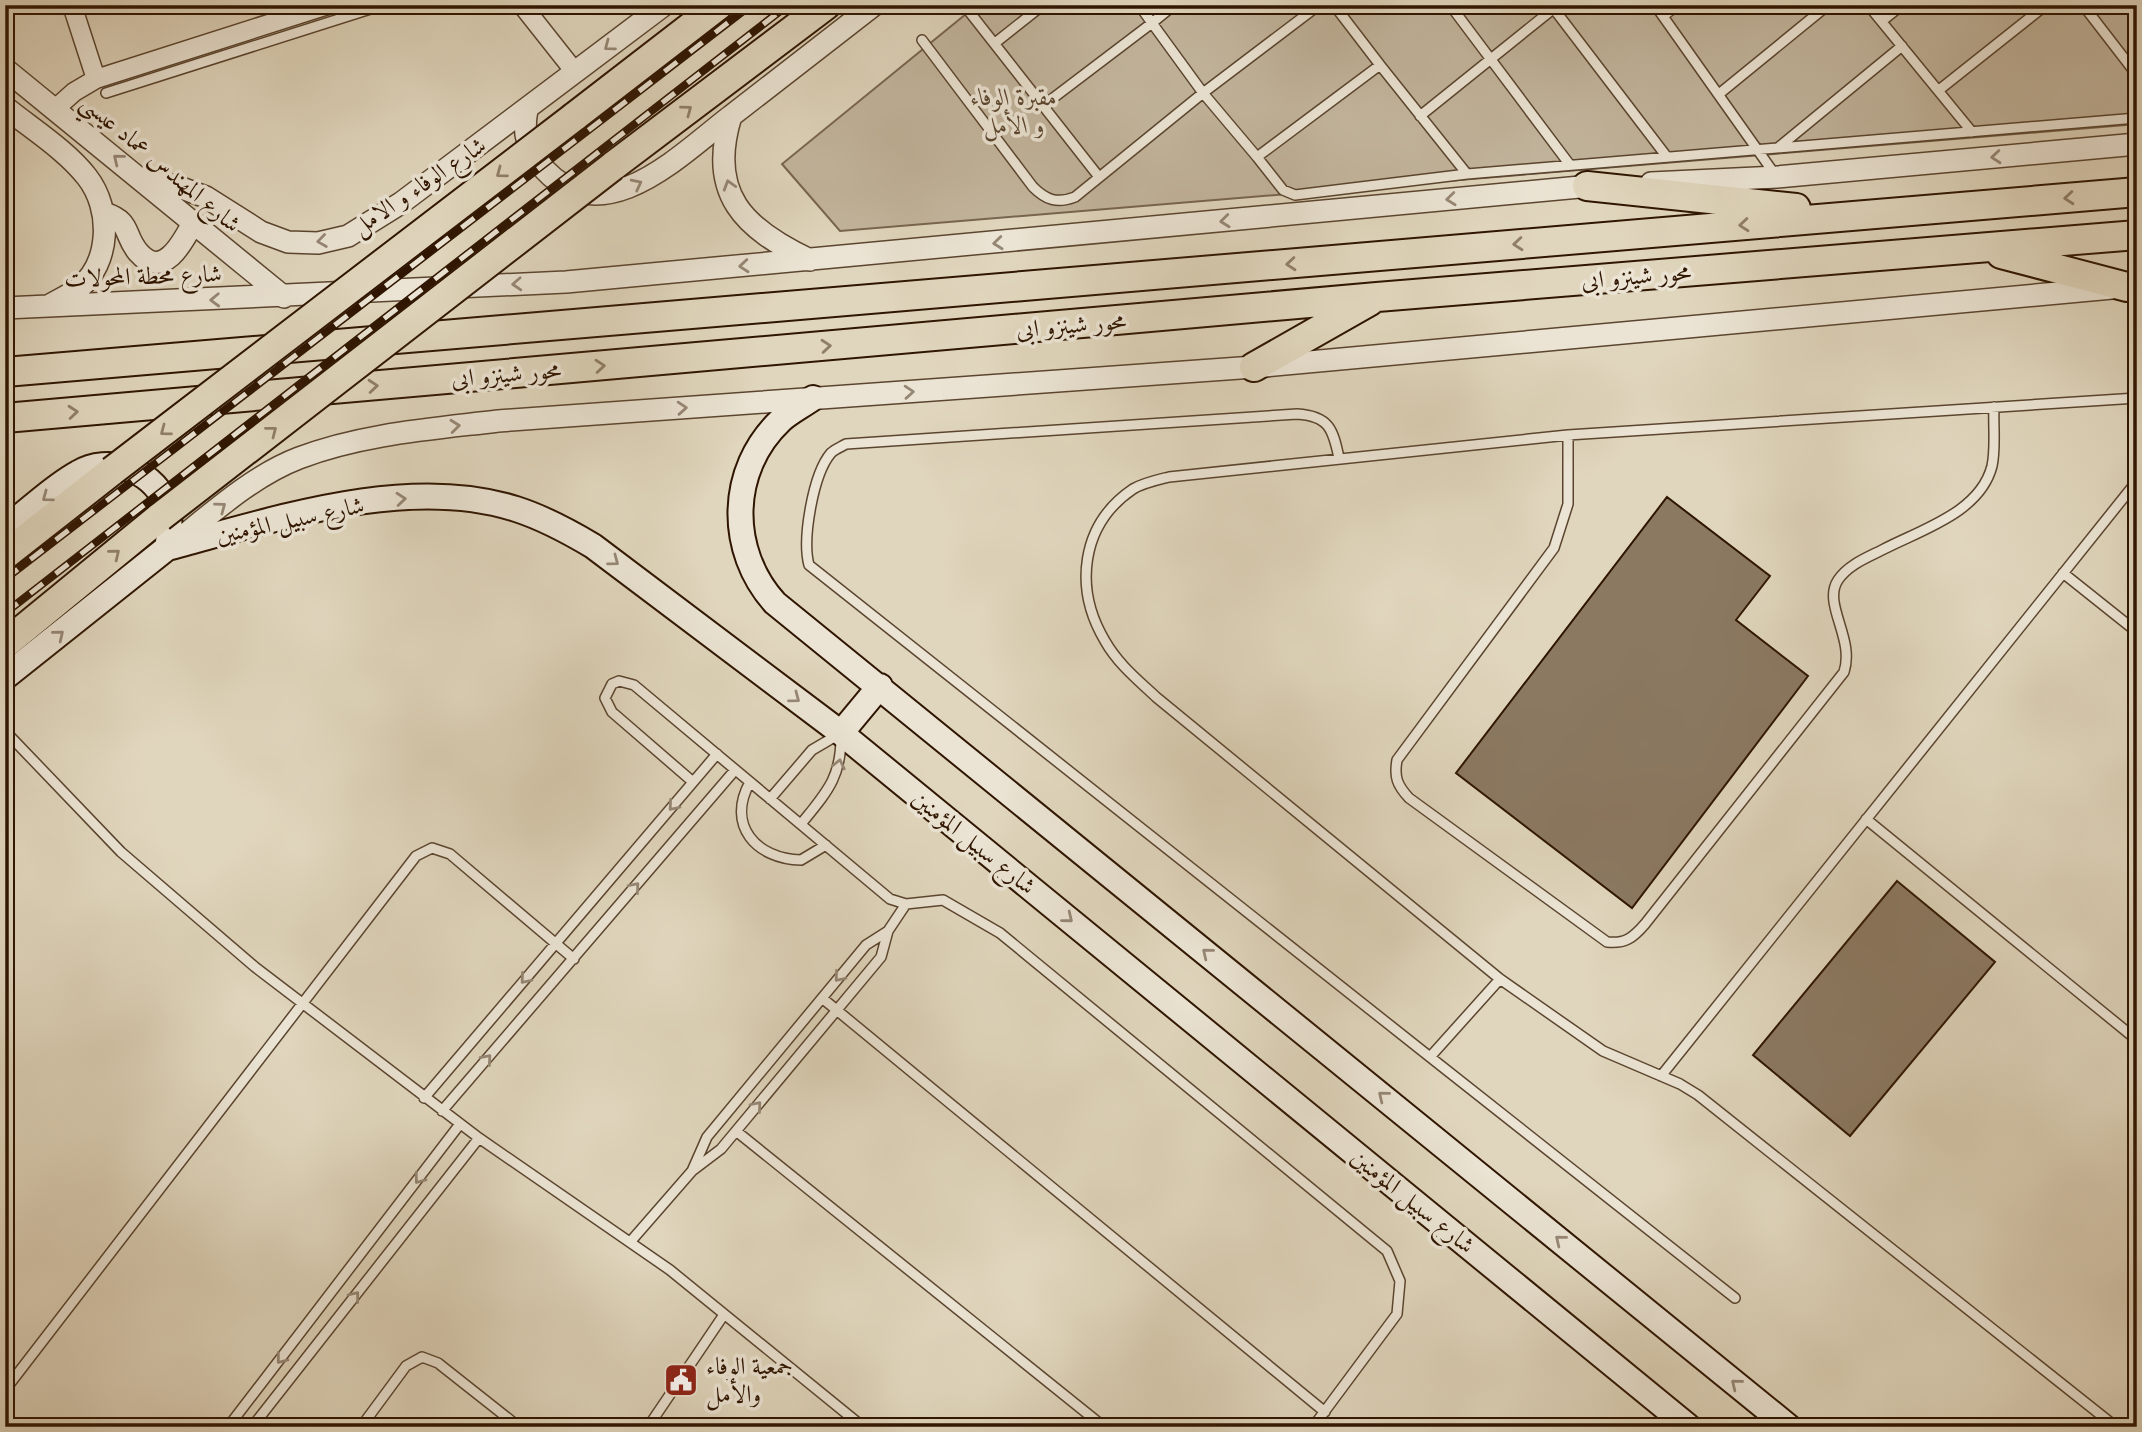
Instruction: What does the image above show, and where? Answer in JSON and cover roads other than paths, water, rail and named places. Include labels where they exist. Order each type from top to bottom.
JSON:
[{"type":"main road","points":[[5,555],[719,5]]},
{"type":"main road","points":[[5,643],[160,517],[613,166],[826,5]]},
{"type":"main road","points":[[1579,175],[1858,215]]},
{"type":"main road","name":"محور شينزو ابى","points":[[5,372],[2137,192]]},
{"type":"main road","name":"محور شينزو ابى","points":[[5,418],[1377,297],[2137,235]]},
{"type":"main road","points":[[1978,248],[2132,286]]},
{"type":"main road","points":[[1254,367],[1377,297]]},
{"type":"main road","points":[[813,398],[782,420],[757,454],[741,501],[742,543],[754,575],[775,603],[880,686],[1780,1424]]},
{"type":"main road","points":[[5,528],[79,472],[103,464],[129,467],[151,480],[166,502],[171,527],[167,548],[5,677]]},
{"type":"main road","name":"شارع سبيل المؤمنين","points":[[167,548],[296,513],[339,505],[422,498],[472,499],[515,509],[555,524],[593,546],[841,733],[1689,1427]]},
{"type":"main road","points":[[841,733],[880,686]]},
{"type":"street","points":[[72,5],[101,86]]},
{"type":"street","points":[[55,109],[74,92],[182,61],[328,5]]},
{"type":"street","points":[[522,5],[575,72]]},
{"type":"street","name":"شارع الوفاء و الامل","points":[[145,181],[206,197],[261,232],[288,242],[318,243],[348,236],[374,222],[664,5]]},
{"type":"street","points":[[527,110],[524,124],[526,141],[540,164],[560,182],[594,193],[612,193],[645,181],[874,5]]},
{"type":"street","name":"شارع المهندس عماد عيسي","points":[[5,69],[284,297]]},
{"type":"street","points":[[5,107],[86,176],[104,213],[104,241],[95,267],[78,289],[47,307]]},
{"type":"street","points":[[732,116],[723,152],[724,168],[733,198],[762,235],[812,261]]},
{"type":"street","name":"شارع محطة المحولات","points":[[5,308],[566,282],[812,261],[1579,175],[1777,177],[2137,144]]},
{"type":"street","points":[[104,213],[122,221],[139,253],[152,261],[168,259],[175,255],[193,223]]},
{"type":"street","points":[[167,548],[252,484],[299,458],[394,433],[498,421],[1254,367],[2132,286]]},
{"type":"lane","points":[[182,61],[383,5]]},
{"type":"lane","points":[[964,5],[1099,177]]},
{"type":"lane","points":[[995,43],[1043,5]]},
{"type":"lane","points":[[1139,5],[1203,93],[1283,190],[1295,195],[1467,174],[1579,175],[1667,157],[2137,118]]},
{"type":"lane","points":[[1044,105],[1174,5]]},
{"type":"lane","points":[[922,40],[1041,195],[1064,201],[1075,197],[1203,93],[1319,5]]},
{"type":"lane","points":[[1334,5],[1467,174]]},
{"type":"lane","points":[[1450,5],[1579,175]]},
{"type":"lane","points":[[1656,5],[1777,177]]},
{"type":"lane","points":[[1663,16],[1678,5]]},
{"type":"lane","points":[[1719,94],[1828,5]]},
{"type":"lane","points":[[1868,5],[1972,132]]},
{"type":"lane","points":[[1882,21],[1902,5]]},
{"type":"lane","points":[[1938,90],[2046,5]]},
{"type":"lane","points":[[2083,5],[2135,68]]},
{"type":"lane","points":[[1420,116],[1556,7],[1667,157]]},
{"type":"lane","points":[[1779,148],[1902,46]]},
{"type":"lane","points":[[1257,157],[1381,65]]},
{"type":"lane","points":[[2116,1427],[1698,1095],[1602,1051],[1500,979],[1156,697],[1125,668],[1106,643],[1091,614],[1086,584],[1086,556],[1095,530],[1109,509],[1135,488],[1169,477],[1568,435],[2137,398]]},
{"type":"lane","points":[[1568,435],[1568,504],[1554,548],[1397,760],[1395,774],[1399,787],[1409,798],[1607,942],[1620,944],[1634,937],[1645,924],[1844,672],[1849,658],[1833,597],[1836,582],[1857,563],[1967,505],[1983,487],[1992,464],[1994,407]]},
{"type":"lane","points":[[1339,458],[1331,427],[1314,415],[1297,414],[845,444],[833,451],[825,462],[811,506],[806,554],[809,565],[820,574],[1735,1298]]},
{"type":"lane","points":[[1661,1076],[2137,481]]},
{"type":"lane","points":[[2063,573],[2137,632]]},
{"type":"lane","points":[[693,782],[612,712],[604,698],[612,684],[619,681],[634,685],[890,899],[906,904],[943,900],[1000,933],[1387,1251],[1400,1281],[1397,1314],[1313,1427]]},
{"type":"lane","points":[[5,731],[79,811],[164,892],[424,1098],[478,1138],[631,1241],[863,1427]]},
{"type":"lane","points":[[770,799],[812,750],[841,733],[842,756],[833,782],[801,824]]},
{"type":"lane","points":[[424,1098],[717,754]]},
{"type":"lane","points":[[442,1111],[735,770]]},
{"type":"lane","points":[[750,782],[740,811],[750,838],[761,848],[773,856],[801,860],[826,845]]},
{"type":"lane","points":[[1866,820],[2137,1040]]},
{"type":"lane","points":[[5,1390],[415,856],[423,850],[441,850],[450,854],[574,959]]},
{"type":"lane","points":[[631,1241],[692,1171],[712,1157],[736,1131],[881,957],[888,931],[906,904]]},
{"type":"lane","points":[[692,1171],[707,1137],[866,945],[888,931]]},
{"type":"lane","points":[[1430,1056],[1500,979]]},
{"type":"lane","points":[[822,998],[1325,1412]]},
{"type":"lane","points":[[228,1427],[460,1124]]},
{"type":"lane","points":[[736,1131],[1104,1427]]},
{"type":"lane","points":[[252,1427],[478,1138]]},
{"type":"lane","points":[[649,1427],[723,1316]]},
{"type":"lane","points":[[361,1427],[406,1366],[422,1357],[438,1363],[519,1427]]},
{"type":"railway","points":[[5,579],[751,5]]},
{"type":"railway","points":[[5,613],[788,5]]},
{"type":"place","name":"جمعية الوفاء والأمل","points":[[681,1380]]},
{"type":"park label","name":"مقبرة الوفاء و الأمل","points":[[1014,111]]}]
